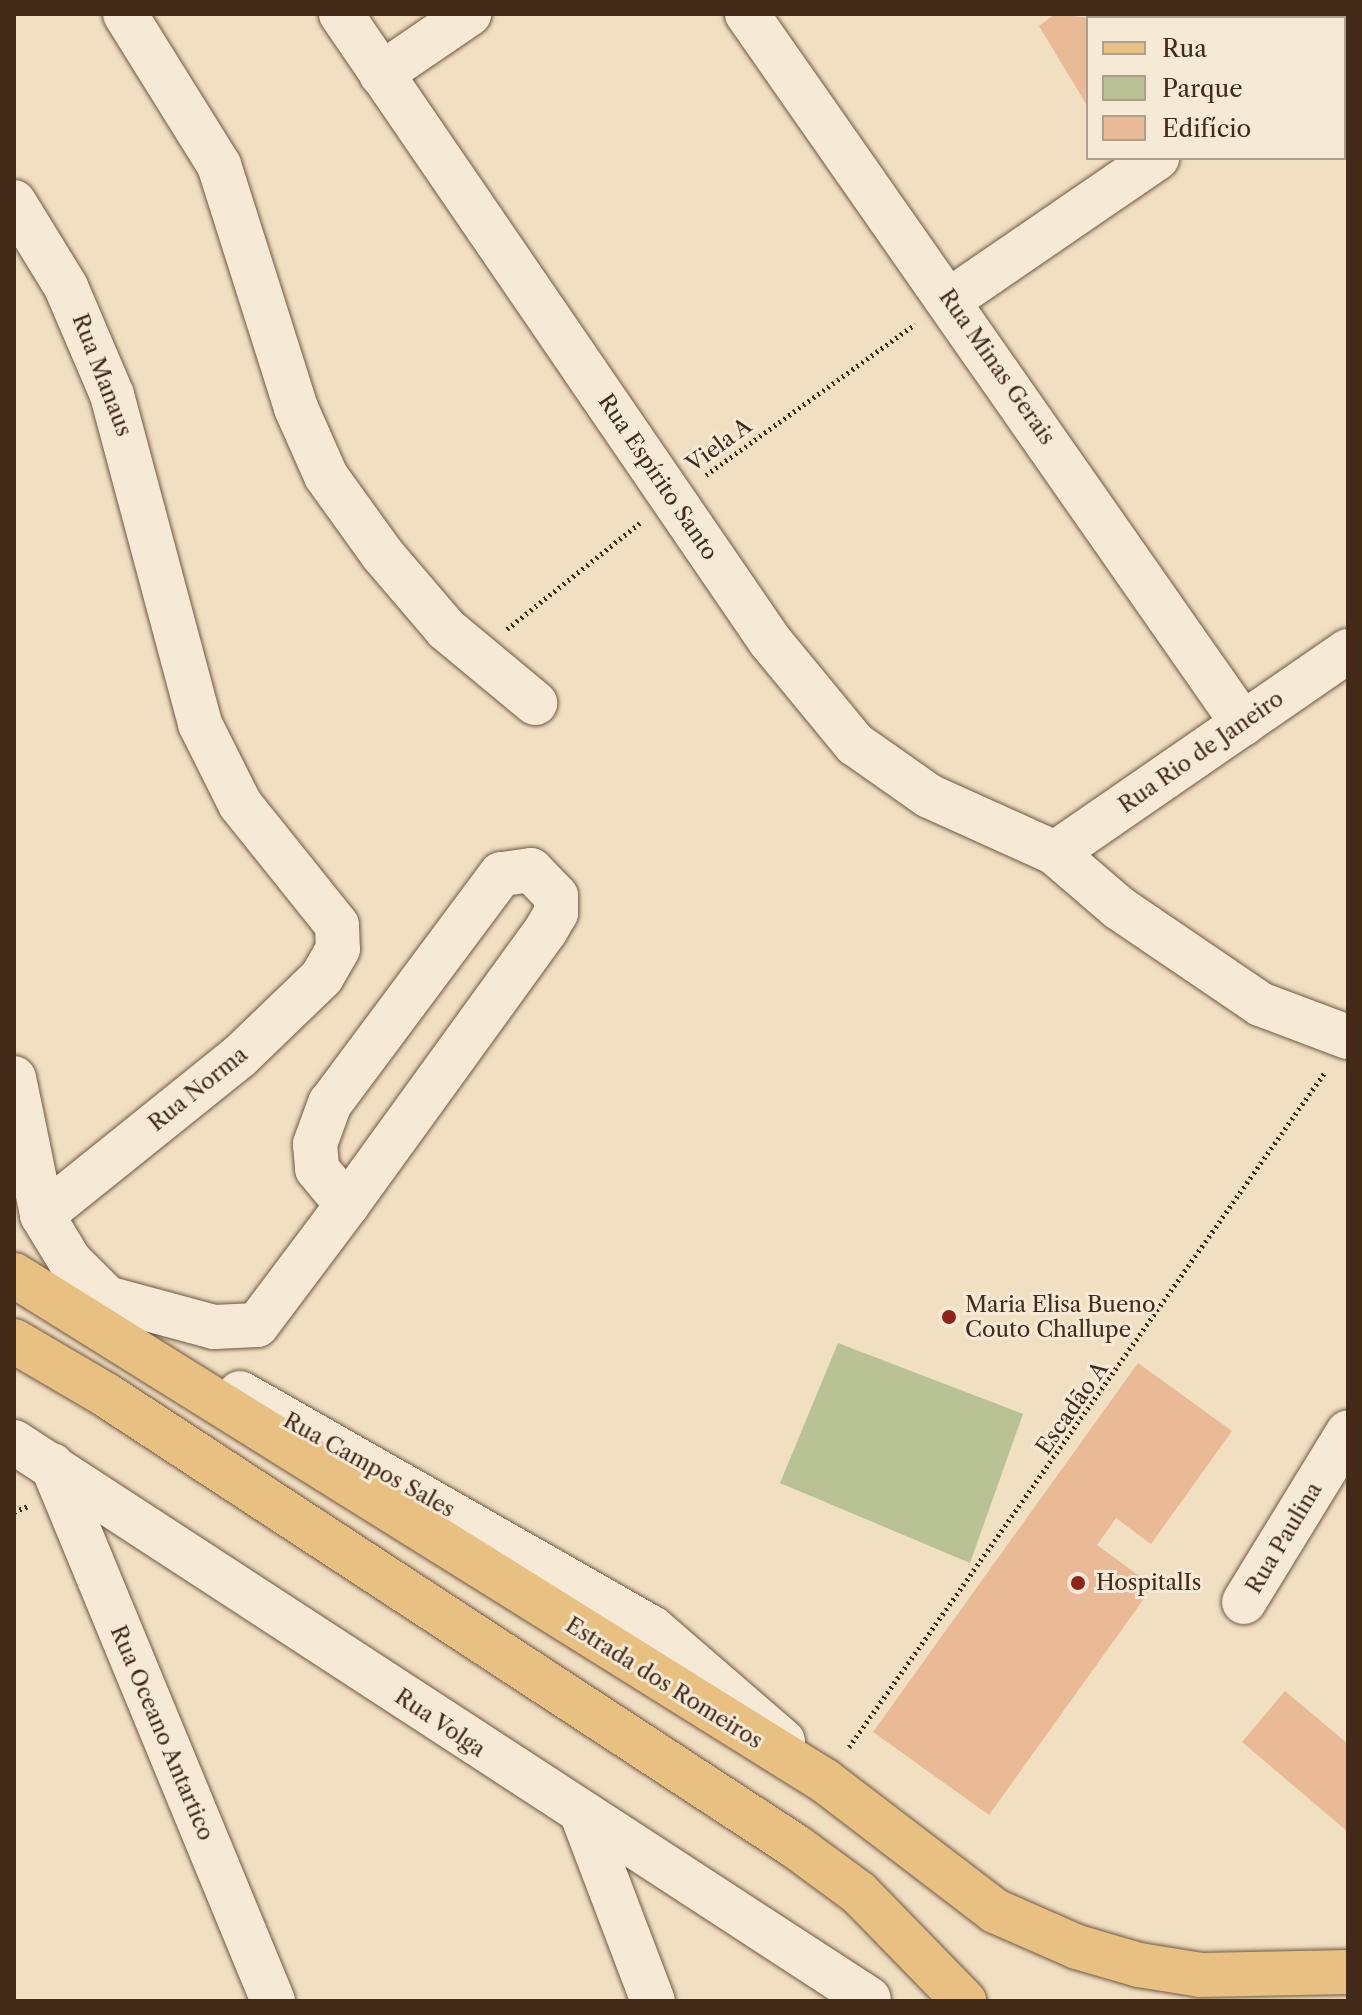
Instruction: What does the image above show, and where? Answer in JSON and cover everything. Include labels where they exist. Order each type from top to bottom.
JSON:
[{"type":"main road","name":"Estrada dos Romeiros","points":[[14,1275],[825,1781],[967,1892],[1077,1947],[1201,1975],[1348,1975]]},
{"type":"main road","points":[[14,1341],[119,1404],[795,1846],[859,1893],[964,2001]]},
{"type":"main road","points":[[1294,2001],[1348,1975]]},
{"type":"street","points":[[125,14],[219,165],[296,408],[326,476],[382,554],[476,656],[535,703]]},
{"type":"street","name":"Rua Espírito Santo","points":[[341,14],[770,641],[855,744],[929,796],[1055,853],[1119,908],[1224,982],[1293,1019],[1339,1051]]},
{"type":"street","points":[[381,74],[469,14]]},
{"type":"street","name":"Rua Minas Gerais","points":[[747,14],[951,299],[1243,724]]},
{"type":"street","points":[[951,299],[1154,160]]},
{"type":"street","name":"Rua Manaus","points":[[14,202],[66,287],[92,342],[133,458],[188,689],[216,760],[240,804],[337,925],[338,949]]},
{"type":"street","name":"Rua Rio de Janeiro","points":[[1055,853],[1348,651]]},
{"type":"street","points":[[103,1297],[214,1327],[257,1325],[347,1205],[556,913],[556,896],[531,870],[501,874],[330,1103],[315,1144],[317,1169],[347,1205]]},
{"type":"street","name":"Rua Norma","points":[[42,1215],[240,1056],[322,977],[338,949]]},
{"type":"street","name":"Rua Campos Sales","points":[[14,1078],[42,1215],[70,1261],[103,1297],[224,1384],[652,1628],[825,1781]]},
{"type":"street","name":"Rua Paulina","points":[[1244,1602],[1348,1432]]},
{"type":"street","name":"Rua Volga","points":[[14,1442],[583,1817],[869,1999]]},
{"type":"street","name":"Rua Oceano Antartico","points":[[52,1465],[273,2001]]},
{"type":"street","points":[[583,1817],[653,2001]]},
{"type":"path","name":"Viela A","points":[[476,656],[552,589],[673,498],[951,299]]},
{"type":"path","name":"Escadão A","points":[[825,1781],[930,1637],[1339,1051]]},
{"type":"green space","points":[[838,1343],[1023,1414],[970,1563],[780,1483]]},
{"type":"building","points":[[1055,14],[1086,18],[1086,104],[1039,26]]},
{"type":"building","name":"HospitalIs","points":[[1138,1363],[1232,1431],[1151,1544],[1116,1518],[1097,1545],[1153,1586],[989,1815],[873,1732]]},
{"type":"building","points":[[1285,1691],[1348,1744],[1348,1832],[1242,1742]]},
{"type":"place","name":"Maria Elisa Bueno Couto Challupe","points":[[949,1317]]},
{"type":"place","name":"HospitalIs","points":[[1078,1583]]}]
